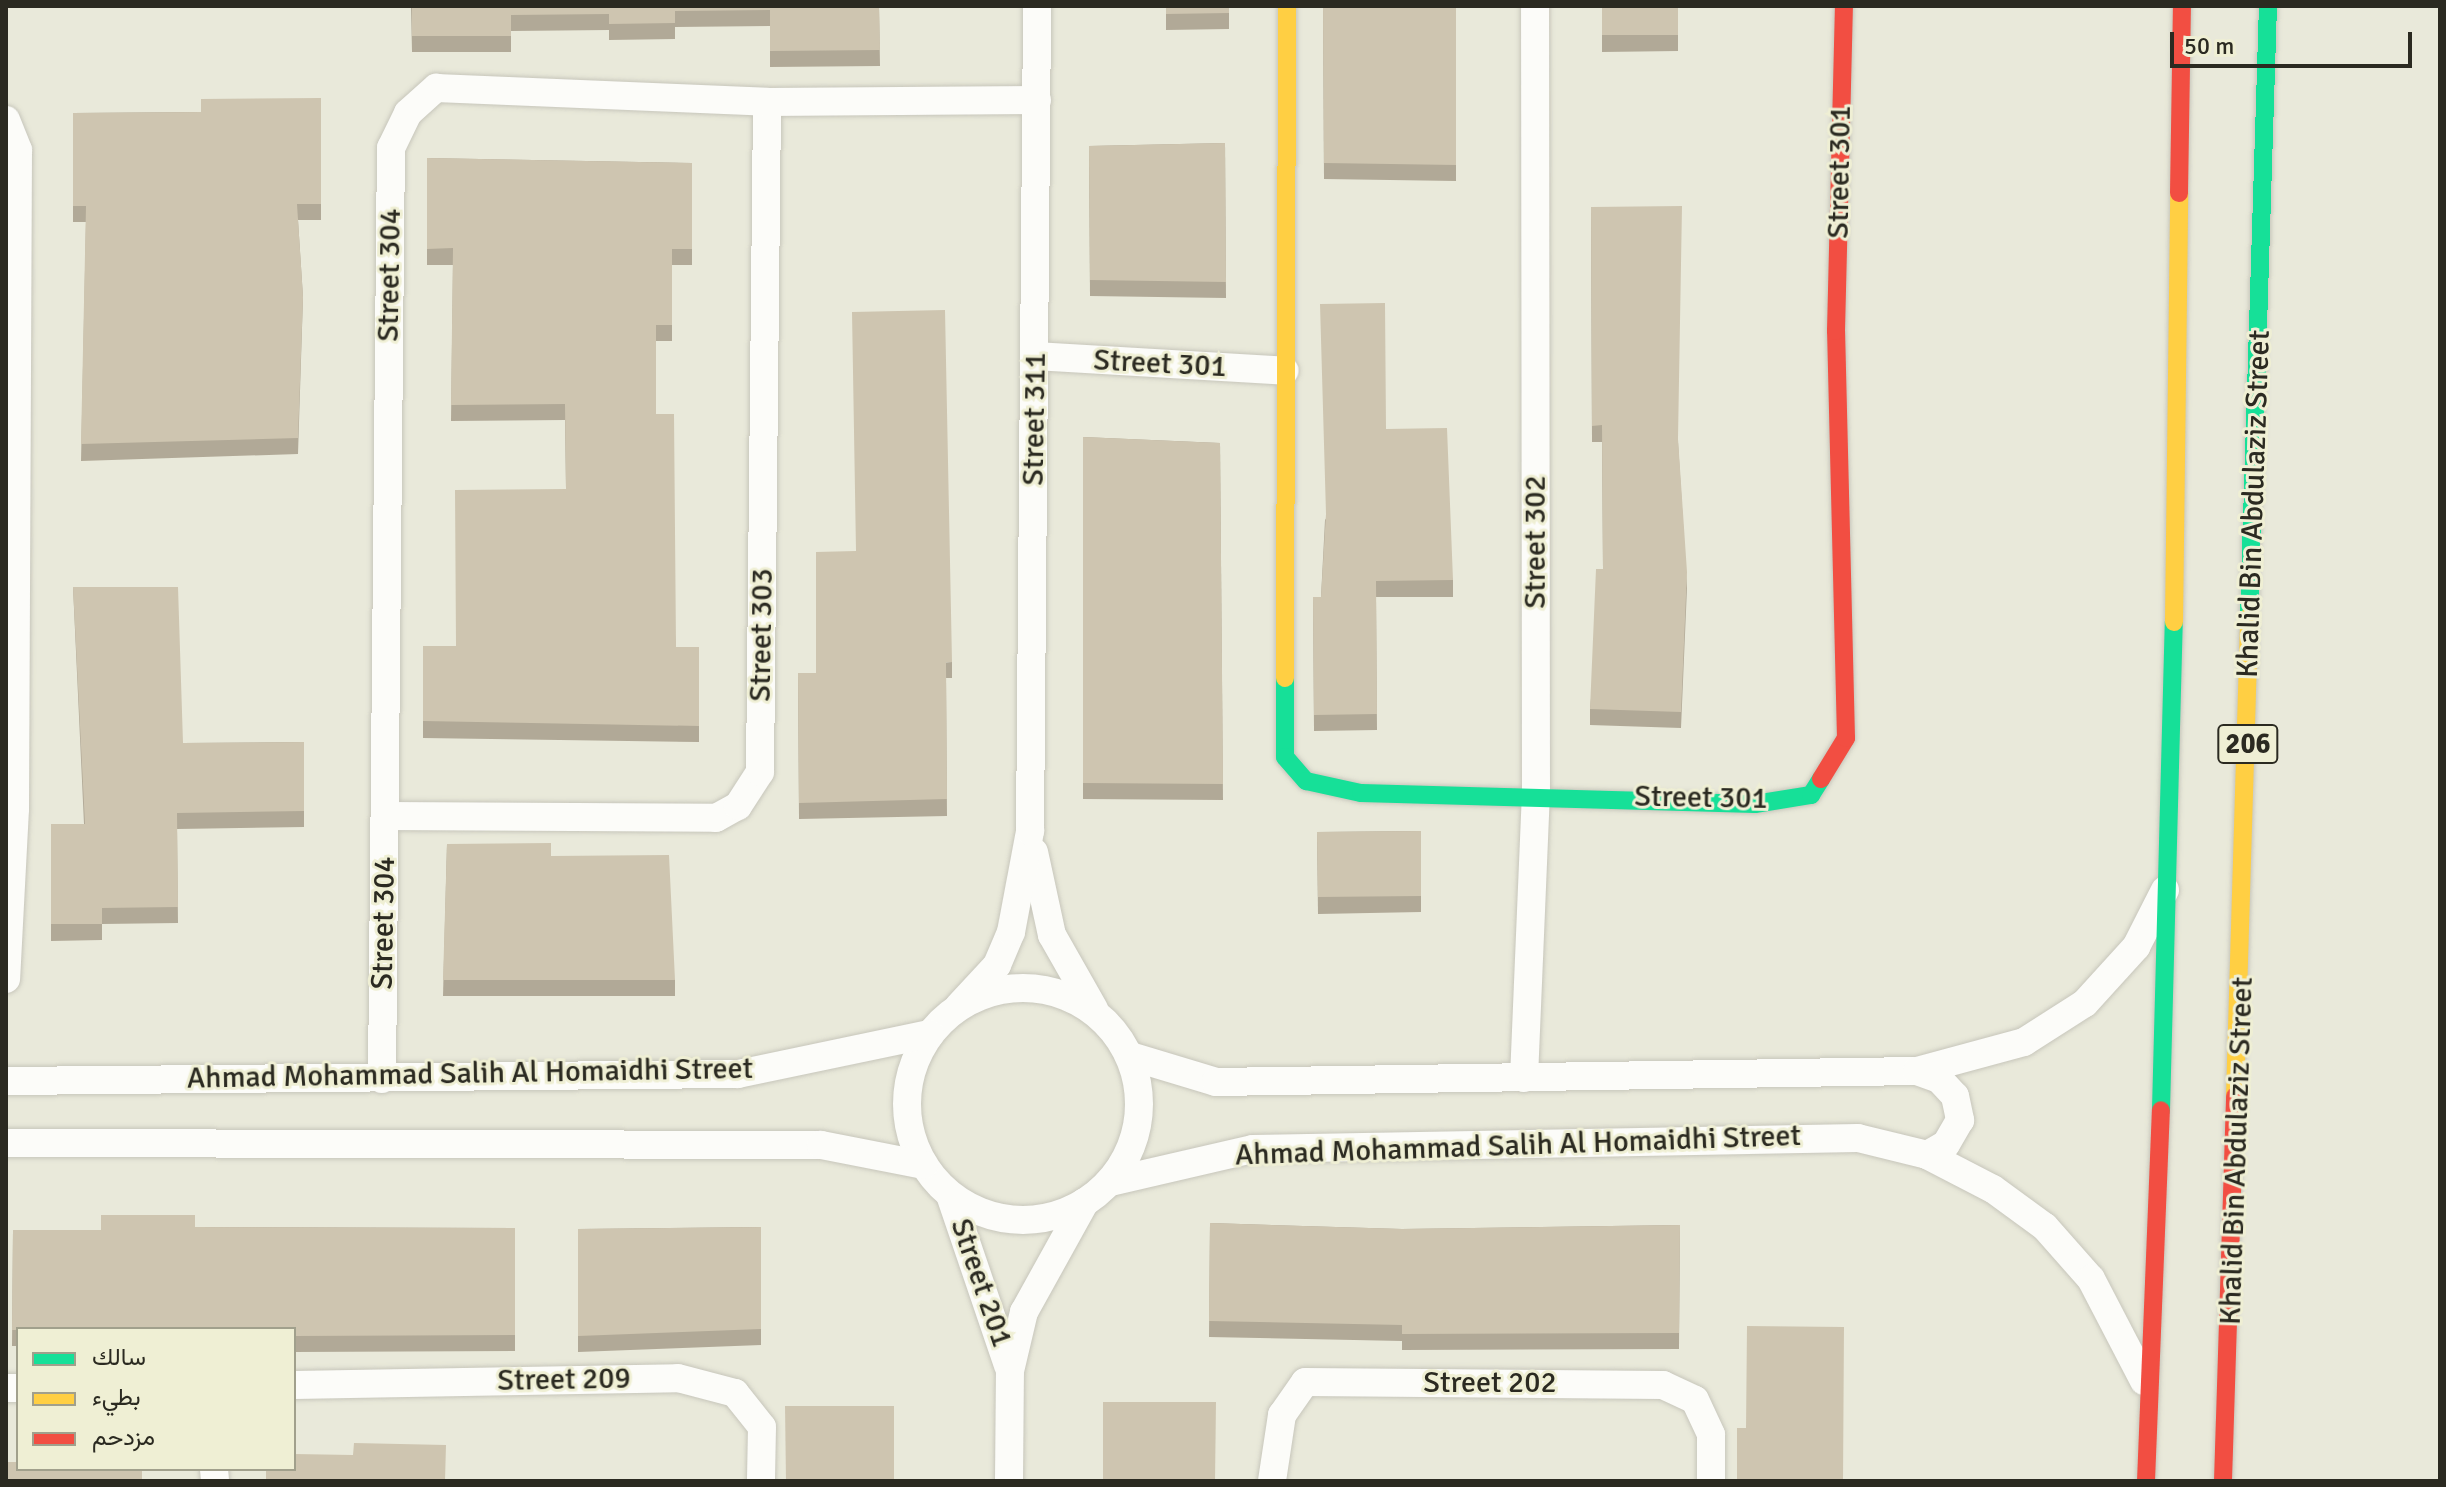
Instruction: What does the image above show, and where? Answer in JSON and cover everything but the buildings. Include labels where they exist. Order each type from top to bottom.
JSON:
[{"type":"main road","name":"Street 301","points":[[1287,6],[1285,757],[1306,781],[1361,793],[1536,792],[1755,804],[1811,795],[1846,738],[1836,331],[1844,6]]},
{"type":"main road","name":"206","points":[[2146,1481],[2170,880],[2182,6]]},
{"type":"main road","name":"Khalid Bin Abdulaziz Street","points":[[2223,1481],[2268,6]]},
{"type":"street","name":"Street 311","points":[[959,1006],[997,965],[1011,932],[1030,831],[1037,6]]},
{"type":"street","name":"Street 302","points":[[1524,1078],[1536,792],[1535,6]]},
{"type":"street","name":"Street 304","points":[[382,1079],[391,148],[408,113],[436,88],[767,102],[1037,100]]},
{"type":"street","name":"Street 303","points":[[385,816],[716,818],[738,806],[760,772],[767,102]]},
{"type":"street","points":[[6,120],[18,150],[6,979]]},
{"type":"street","name":"Street 301","points":[[1036,356],[1285,371]]},
{"type":"street","name":"Street 311","points":[[1030,831],[1052,935],[1096,1012]]},
{"type":"street","points":[[1130,1056],[1216,1082],[1917,1071],[2024,1042],[2085,1003],[2136,947],[2170,880]]},
{"type":"street","points":[[1035,987],[1096,1012],[1130,1056],[1138,1124],[1110,1182],[1085,1202],[1020,1221],[980,1213],[950,1195],[924,1165],[907,1114],[915,1062],[930,1034],[959,1006],[994,991],[1035,987]]},
{"type":"street","name":"Ahmad Mohammad Salih Al Homaidhi Street","points":[[6,1081],[738,1074],[930,1034]]},
{"type":"street","points":[[1917,1071],[1939,1079],[1955,1096],[1960,1120],[1946,1144],[1927,1155]]},
{"type":"street","name":"Ahmad Mohammad Salih Al Homaidhi Street","points":[[1110,1182],[1253,1149],[1858,1138],[1927,1155],[1993,1189],[2045,1227],[2091,1279],[2128,1340],[2151,1399]]},
{"type":"street","points":[[6,1143],[821,1145],[924,1165]]},
{"type":"street","name":"Street 201","points":[[950,1195],[1010,1371]]},
{"type":"street","name":"Street 201","points":[[1009,1481],[1010,1371],[1024,1312],[1085,1202]]},
{"type":"street","name":"Street 209","points":[[296,1385],[678,1378],[735,1393],[762,1427],[761,1481]]},
{"type":"street","name":"Street 202","points":[[1272,1481],[1282,1415],[1305,1382],[1663,1385],[1695,1400],[1711,1435],[1711,1481]]},
{"type":"traffic: fast","points":[[2249,616],[2268,6]]},
{"type":"traffic: fast","points":[[2161,1110],[2174,622]]},
{"type":"traffic: fast","points":[[1285,678],[1285,757],[1306,781],[1361,793],[1755,804],[1811,795],[1821,779]]},
{"type":"traffic: slow","points":[[1285,678],[1287,6]]},
{"type":"traffic: slow","points":[[2174,622],[2179,193]]},
{"type":"traffic: slow","points":[[2235,1096],[2249,616]]},
{"type":"traffic: jam","points":[[1821,779],[1846,738],[1836,331],[1844,6]]},
{"type":"traffic: jam","points":[[2179,193],[2182,6]]},
{"type":"traffic: jam","points":[[2223,1481],[2235,1096]]},
{"type":"traffic: jam","points":[[2146,1481],[2161,1110]]}]
